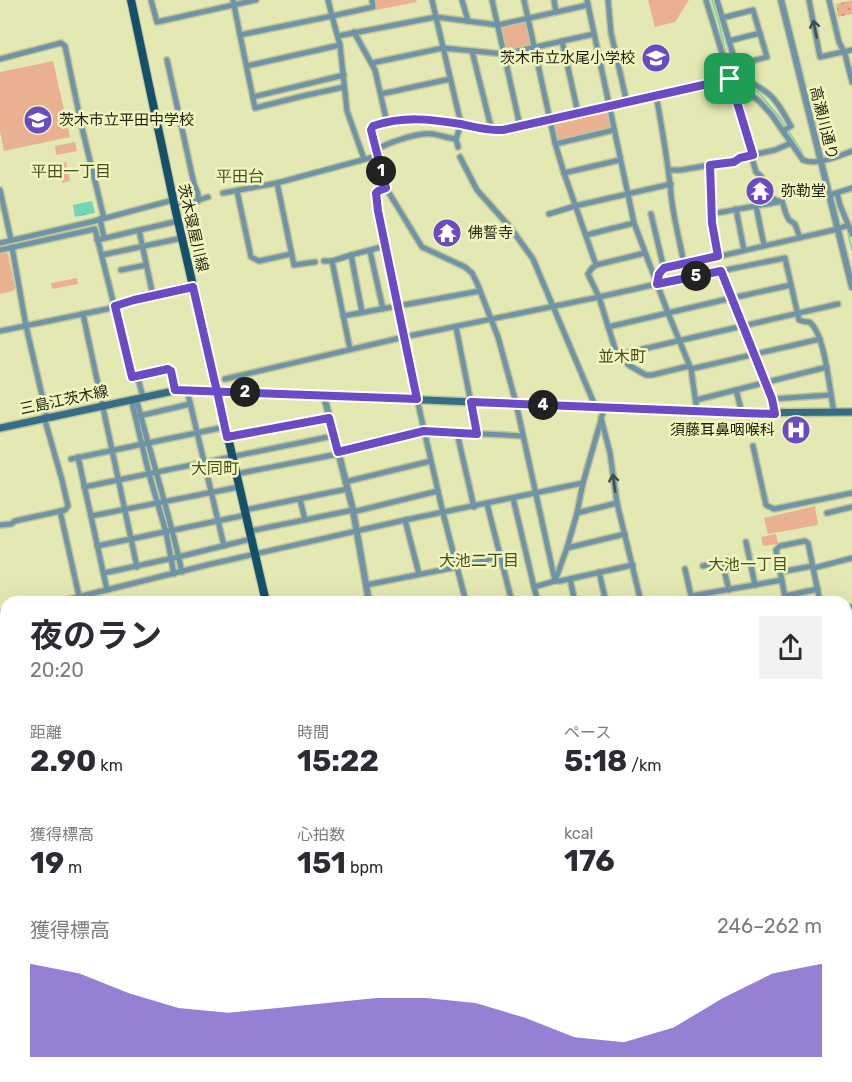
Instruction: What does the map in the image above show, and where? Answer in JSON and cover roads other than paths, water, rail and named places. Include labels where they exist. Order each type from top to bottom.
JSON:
[{"type":"main road","name":"茨木寝屋川線","points":[[130,0],[174,204],[265,596]]},
{"type":"main road","name":"三島江茨木線","points":[[0,428],[175,390],[742,413],[852,412]]},
{"type":"street","points":[[151,0],[157,22],[233,3],[256,0]]},
{"type":"street","points":[[328,0],[344,65],[347,111],[364,159]]},
{"type":"street","points":[[240,35],[373,7],[372,0]]},
{"type":"street","points":[[432,0],[461,124],[456,140],[458,147]]},
{"type":"street","points":[[462,0],[468,21]]},
{"type":"street","points":[[492,0],[520,126]]},
{"type":"street","points":[[524,0],[555,144],[596,265]]},
{"type":"street","points":[[554,0],[556,12]]},
{"type":"street","points":[[608,0],[611,33],[627,102]]},
{"type":"street","points":[[706,0],[756,172],[761,176],[765,194],[777,201],[782,201]]},
{"type":"street","points":[[717,0],[740,75],[771,96],[782,110],[791,126],[783,131]]},
{"type":"street","name":"高瀬川通り","points":[[781,0],[821,161],[833,194],[852,287]]},
{"type":"street","points":[[809,0],[820,57],[852,50]]},
{"type":"street","points":[[829,0],[839,42],[852,78]]},
{"type":"street","points":[[338,36],[436,18],[498,25],[556,12],[587,2],[634,223],[690,367],[697,411]]},
{"type":"street","points":[[233,3],[255,108],[344,87]]},
{"type":"street","points":[[722,18],[753,10],[760,33],[767,57],[736,65]]},
{"type":"street","points":[[354,32],[375,70],[387,123]]},
{"type":"street","points":[[729,41],[760,33]]},
{"type":"street","points":[[372,63],[443,48],[504,54],[594,34]]},
{"type":"street","points":[[562,41],[578,113]]},
{"type":"street","points":[[0,59],[61,43],[65,46],[102,219],[102,255],[132,377],[168,369],[171,371],[175,390]]},
{"type":"street","points":[[247,66],[340,45]]},
{"type":"street","points":[[472,51],[492,130]]},
{"type":"street","points":[[167,60],[198,201]]},
{"type":"street","points":[[253,97],[344,75]]},
{"type":"street","points":[[381,94],[450,79]]},
{"type":"street","points":[[555,581],[516,403],[498,337],[480,291],[472,273],[465,267],[422,247],[386,188],[371,128],[376,125],[418,118],[503,130],[730,79],[759,101],[803,160],[813,163],[852,151]]},
{"type":"street","points":[[299,85],[303,96]]},
{"type":"street","points":[[656,95],[684,264]]},
{"type":"street","points":[[555,144],[614,130]]},
{"type":"street","points":[[224,194],[277,183],[364,159],[376,153],[386,144],[424,134],[456,140]]},
{"type":"street","points":[[669,170],[734,162],[740,158],[775,150],[791,143]]},
{"type":"street","points":[[460,157],[477,190],[510,227],[533,260],[596,408]]},
{"type":"street","points":[[564,173],[620,160]]},
{"type":"street","points":[[710,165],[711,214],[718,256]]},
{"type":"street","points":[[277,183],[294,264],[315,262]]},
{"type":"street","points":[[549,214],[671,184]]},
{"type":"street","points":[[386,188],[376,193],[385,246],[424,431],[464,596]]},
{"type":"street","points":[[852,188],[833,194],[852,234]]},
{"type":"street","points":[[0,190],[26,326],[68,506],[65,510],[0,525]]},
{"type":"street","points":[[237,191],[251,257],[259,261],[291,254]]},
{"type":"street","points":[[0,250],[11,244],[102,219],[198,201],[208,197]]},
{"type":"street","points":[[711,214],[782,201]]},
{"type":"street","points":[[782,201],[786,214],[795,224],[800,238]]},
{"type":"street","points":[[756,206],[764,245]]},
{"type":"street","points":[[736,210],[744,250]]},
{"type":"street","points":[[651,214],[664,268]]},
{"type":"street","points":[[101,239],[178,221]]},
{"type":"street","points":[[586,235],[634,223]]},
{"type":"street","points":[[657,284],[659,274],[664,268],[848,225]]},
{"type":"street","points":[[0,243],[11,244],[95,229],[101,239]]},
{"type":"street","points":[[139,230],[153,296]]},
{"type":"street","points":[[102,255],[182,238]]},
{"type":"street","points":[[324,261],[332,261],[385,246]]},
{"type":"street","points":[[370,251],[383,309]]},
{"type":"street","points":[[645,253],[596,265],[588,274],[599,297],[617,355],[646,375],[820,339]]},
{"type":"street","points":[[351,255],[362,312]]},
{"type":"street","points":[[225,380],[404,337],[785,258],[799,320],[809,322],[820,339],[834,412]]},
{"type":"street","points":[[332,261],[350,350]]},
{"type":"street","points":[[121,270],[146,265]]},
{"type":"street","points":[[721,271],[772,399],[775,414]]},
{"type":"street","points":[[608,327],[791,285]]},
{"type":"street","points":[[0,331],[83,314],[193,287]]},
{"type":"street","points":[[343,316],[480,291]]},
{"type":"street","points":[[617,355],[838,304]]},
{"type":"street","points":[[83,314],[137,567]]},
{"type":"street","points":[[456,327],[477,434]]},
{"type":"street","points":[[696,400],[827,367]]},
{"type":"street","points":[[137,375],[138,416],[144,444],[182,572]]},
{"type":"street","points":[[187,390],[224,546]]},
{"type":"street","points":[[736,390],[742,413]]},
{"type":"street","points":[[772,399],[830,395]]},
{"type":"street","points":[[324,396],[353,511],[368,596]]},
{"type":"street","points":[[138,416],[190,404]]},
{"type":"street","points":[[555,581],[567,548],[577,513],[582,483],[605,408]]},
{"type":"street","points":[[227,437],[329,418]]},
{"type":"street","points":[[601,418],[610,453],[617,503],[640,596]]},
{"type":"street","points":[[107,590],[84,487],[74,458],[225,427]]},
{"type":"street","points":[[236,474],[338,453],[424,431],[524,436]]},
{"type":"street","points":[[457,433],[474,507]]},
{"type":"street","points":[[84,487],[333,436]]},
{"type":"street","points":[[753,446],[766,505],[774,509],[852,493]]},
{"type":"street","points":[[345,482],[431,461]]},
{"type":"street","points":[[60,511],[79,596],[405,520],[582,483]]},
{"type":"street","points":[[91,516],[239,487]]},
{"type":"street","points":[[97,546],[218,521],[347,489]]},
{"type":"street","points":[[104,573],[224,546],[250,535],[305,520],[438,491]]},
{"type":"street","points":[[513,498],[536,596]]},
{"type":"street","points":[[300,499],[305,520]]},
{"type":"street","points":[[577,513],[617,503]]},
{"type":"street","points":[[487,504],[510,596]]},
{"type":"street","points":[[827,513],[852,507]]},
{"type":"street","points":[[405,520],[419,574]]},
{"type":"street","points":[[169,531],[174,574]]},
{"type":"street","points":[[567,548],[625,534]]},
{"type":"street","points":[[785,596],[776,550],[780,546],[805,541],[808,543],[819,596]]},
{"type":"street","points":[[746,542],[755,585]]},
{"type":"street","points":[[366,585],[500,556]]},
{"type":"street","points":[[780,572],[852,558]]},
{"type":"street","points":[[704,566],[722,562],[729,590]]},
{"type":"street","points":[[534,587],[633,565]]},
{"type":"street","points":[[685,569],[691,596],[782,580]]},
{"type":"street","points":[[599,573],[605,596]]},
{"type":"street","points":[[570,579],[574,596]]},
{"type":"street","points":[[796,596],[818,589]]},
{"type":"water","points":[[92,201],[95,213],[75,217],[73,205]]},
{"type":"waterway","points":[[712,0],[726,55],[737,77],[761,95],[785,126]]},
{"type":"waterway","points":[[788,130],[802,152]]},
{"type":"waterway","points":[[848,234],[852,250]]},
{"type":"place","name":"茨木市立水尾小学校","points":[[656,58]]},
{"type":"place","name":"茨木市立平田中学校","points":[[38,120]]},
{"type":"place","name":"弥勒堂","points":[[760,191]]},
{"type":"place","name":"佛誓寺","points":[[447,233]]},
{"type":"place","name":"須藤耳鼻咽喉科","points":[[796,430]]},
{"type":"district","name":"平田一丁目","points":[[71,171]]},
{"type":"district","name":"平田台","points":[[240,176]]},
{"type":"district","name":"並木町","points":[[622,356]]},
{"type":"district","name":"大同町","points":[[215,468]]},
{"type":"district","name":"大池二丁目","points":[[479,560]]},
{"type":"district","name":"大池一丁目","points":[[748,564]]}]
